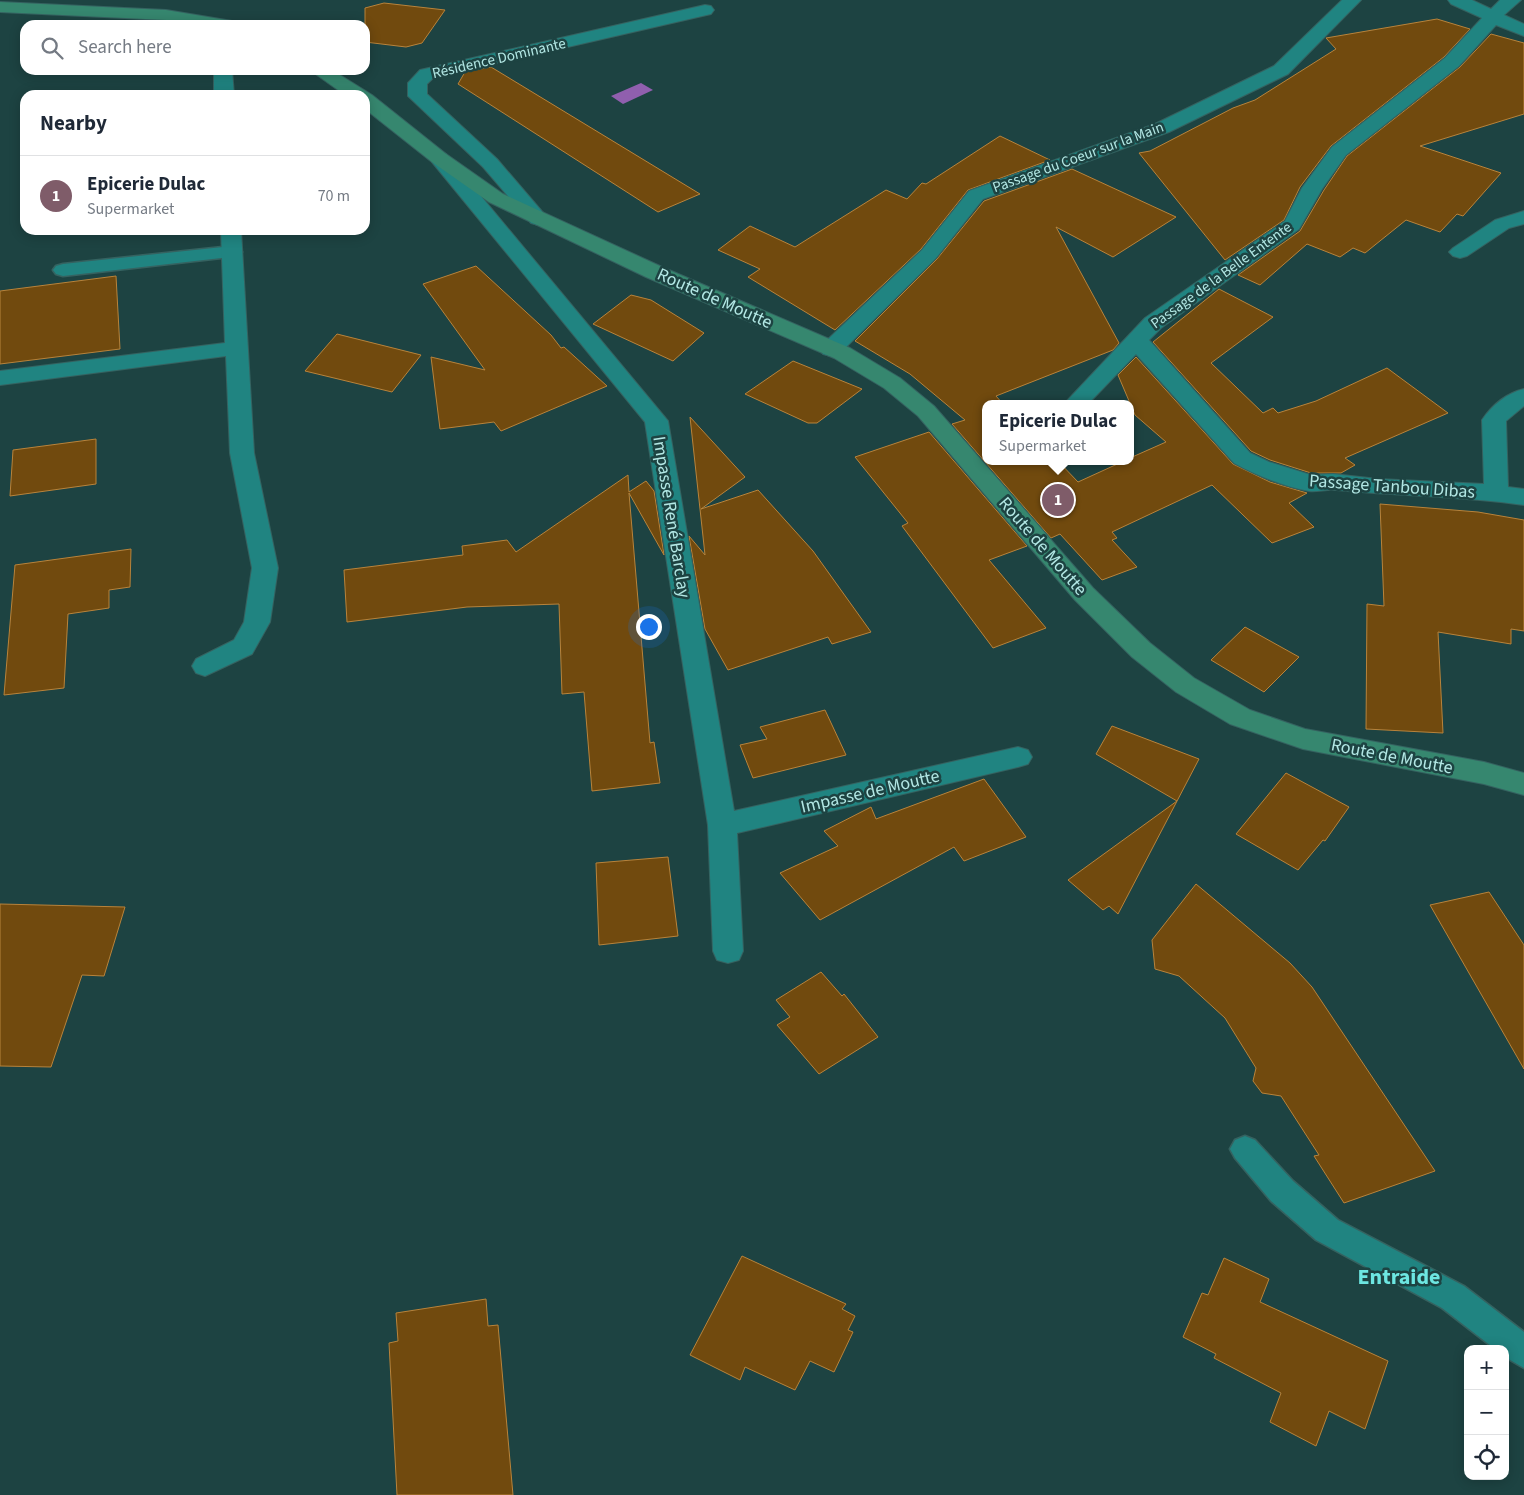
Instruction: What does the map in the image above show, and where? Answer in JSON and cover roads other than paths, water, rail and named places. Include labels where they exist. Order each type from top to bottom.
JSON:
[{"type":"main road","points":[[0,7],[71,5],[197,20]]},
{"type":"main road","points":[[327,75],[350,90]]},
{"type":"main road","name":"Route de Moutte","points":[[370,103],[439,158],[496,198],[832,349],[892,383],[926,411],[1084,594],[1141,650],[1185,685],[1240,717],[1303,739],[1484,773],[1524,784]]},
{"type":"street","name":"Passage du Coeur sur la Main","points":[[832,349],[929,254],[976,195],[1162,128],[1281,70],[1352,0]]},
{"type":"street","points":[[1458,0],[1524,31]]},
{"type":"street","name":"Passage de la Belle Entente","points":[[1079,400],[1153,323],[1292,225],[1300,214],[1312,188],[1339,151],[1452,62],[1512,0]]},
{"type":"street","name":"Résidence Dominante","points":[[538,218],[490,162],[418,96],[417,83],[427,74],[705,10]]},
{"type":"street","points":[[223,75],[224,90]]},
{"type":"street","name":"Impasse René Barclay","points":[[439,158],[656,421],[722,825],[728,951]]},
{"type":"street","points":[[1460,252],[1502,224],[1524,217]]},
{"type":"street","points":[[205,666],[244,647],[257,622],[265,568],[242,453],[232,241]]},
{"type":"street","name":"Passage Tanbou Dibas","points":[[1136,340],[1242,458],[1261,468],[1310,483],[1333,482],[1378,487],[1496,493],[1524,497]]},
{"type":"street","points":[[0,378],[238,348]]},
{"type":"street","points":[[1496,493],[1494,420],[1504,409],[1524,396]]},
{"type":"street","name":"Impasse de Moutte","points":[[722,825],[1018,757]]},
{"type":"lane","points":[[64,270],[232,241]]},
{"type":"lane","points":[[1245,1149],[1282,1191],[1327,1230],[1453,1297],[1524,1352]]},
{"type":"place","name":"Epicerie Dulac","points":[[1058,500]]},
{"type":"district","name":"Entraide","points":[[1399,1276]]}]
